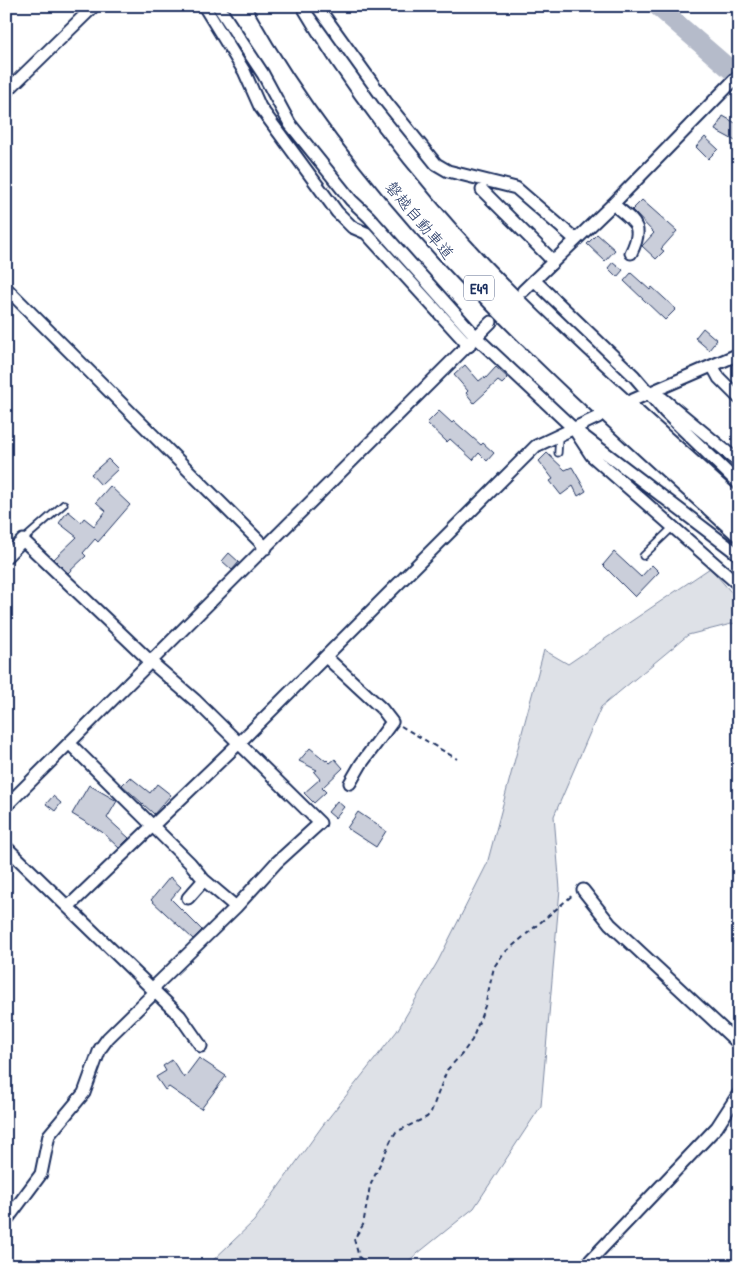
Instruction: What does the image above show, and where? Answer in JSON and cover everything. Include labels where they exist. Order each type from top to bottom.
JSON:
[{"type":"highway","name":"磐越自動車道","points":[[264,6],[301,65],[372,164],[471,280],[593,399],[739,531]]},
{"type":"highway","name":"磐越自動車道","points":[[282,6],[341,97],[384,154],[481,268],[530,318],[739,508]]},
{"type":"street","points":[[6,92],[94,6]]},
{"type":"street","points":[[204,6],[244,71],[260,107],[337,212],[352,228],[366,232],[473,342],[574,429],[739,555]]},
{"type":"street","points":[[218,6],[263,74],[290,124],[318,161],[351,200],[369,216],[473,342]]},
{"type":"street","points":[[317,6],[386,102],[436,164],[448,171],[516,188],[575,240]]},
{"type":"street","points":[[523,291],[613,204],[739,75]]},
{"type":"street","points":[[482,190],[553,261]]},
{"type":"street","points":[[613,204],[638,228],[639,236],[631,253]]},
{"type":"street","points":[[534,280],[634,376],[647,393],[739,484]]},
{"type":"street","points":[[6,288],[266,548]]},
{"type":"street","points":[[6,806],[491,322]]},
{"type":"street","points":[[633,400],[713,367],[739,354]]},
{"type":"street","points":[[713,367],[719,378],[739,398]]},
{"type":"street","points":[[647,393],[662,398],[739,462]]},
{"type":"street","points":[[68,906],[238,744],[536,446],[598,417]]},
{"type":"street","points":[[574,429],[591,455],[739,585]]},
{"type":"street","points":[[6,557],[23,540],[151,662],[196,701],[320,823],[276,863],[236,907],[156,985],[154,993],[108,1038],[100,1049],[84,1093],[49,1135],[40,1174],[6,1221]]},
{"type":"street","points":[[326,657],[382,709],[392,722],[361,764],[350,783]]},
{"type":"street","points":[[69,743],[153,826],[204,880],[236,907]]},
{"type":"street","points":[[6,846],[154,993],[180,1016],[201,1046]]},
{"type":"street","points":[[188,898],[204,880]]},
{"type":"street","points":[[583,890],[610,924],[739,1044]]},
{"type":"street","points":[[585,1266],[717,1127],[739,1093]]},
{"type":"lane","points":[[558,453],[559,436]]},
{"type":"lane","points":[[23,540],[64,504]]},
{"type":"lane","points":[[643,556],[673,528]]},
{"type":"path","points":[[392,722],[457,759]]},
{"type":"path","points":[[370,1266],[359,1257],[354,1239],[363,1224],[370,1186],[390,1140],[396,1132],[427,1117],[431,1112],[447,1070],[472,1040],[485,1006],[494,967],[500,958],[576,893],[583,890]]},
{"type":"shaded area","points":[[710,568],[739,601],[739,622],[688,635],[601,707],[554,816],[560,889],[541,1106],[474,1208],[402,1266],[207,1266],[254,1221],[323,1125],[397,1031],[438,961],[487,864],[544,650],[568,664]]},
{"type":"building","points":[[723,116],[739,125],[739,143],[715,130]]},
{"type":"building","points":[[705,137],[718,149],[708,159],[696,147]]},
{"type":"building","points":[[642,200],[677,231],[661,249],[664,251],[656,259],[642,246],[654,233],[632,210]]},
{"type":"building","points":[[597,234],[615,250],[605,261],[587,244]]},
{"type":"building","points":[[613,262],[623,270],[617,277],[608,268]]},
{"type":"building","points":[[631,273],[650,290],[652,287],[676,309],[665,320],[624,281]]},
{"type":"building","points":[[703,328],[717,340],[709,350],[695,338]]},
{"type":"building","points":[[465,365],[479,381],[484,377],[485,379],[496,367],[508,378],[502,384],[498,381],[474,403],[466,393],[468,391],[454,375]]},
{"type":"building","points":[[439,411],[452,423],[454,421],[481,445],[483,443],[494,453],[487,461],[479,453],[473,460],[450,439],[447,442],[427,423]]},
{"type":"building","points":[[547,453],[565,470],[572,467],[586,491],[578,496],[573,486],[561,495],[550,481],[553,479],[539,461]]},
{"type":"building","points":[[108,459],[118,469],[101,485],[91,474]]},
{"type":"building","points":[[110,486],[130,505],[98,542],[95,539],[83,553],[86,556],[68,573],[54,559],[77,537],[59,523],[68,511],[81,522],[84,518],[94,526],[106,511],[96,502]]},
{"type":"building","points":[[614,552],[641,577],[652,565],[659,572],[635,597],[603,565]]},
{"type":"building","points":[[229,553],[239,562],[232,570],[222,561]]},
{"type":"building","points":[[310,748],[330,763],[335,759],[343,768],[322,788],[326,792],[314,803],[304,793],[320,779],[314,772],[317,770],[299,761]]},
{"type":"building","points":[[130,777],[150,793],[157,784],[171,795],[154,814],[122,785]]},
{"type":"building","points":[[89,785],[117,801],[107,818],[129,838],[119,848],[102,832],[72,814]]},
{"type":"building","points":[[53,796],[61,803],[55,811],[46,804]]},
{"type":"building","points":[[337,801],[344,807],[335,818],[328,812]]},
{"type":"building","points":[[358,812],[386,831],[376,847],[347,828]]},
{"type":"building","points":[[170,877],[181,887],[171,899],[202,930],[193,939],[151,900]]},
{"type":"building","points":[[199,1058],[226,1076],[201,1109],[169,1087],[165,1090],[156,1077],[166,1071],[163,1066],[172,1060],[184,1078]]},
{"type":"waterway","points":[[657,6],[739,77]]}]
